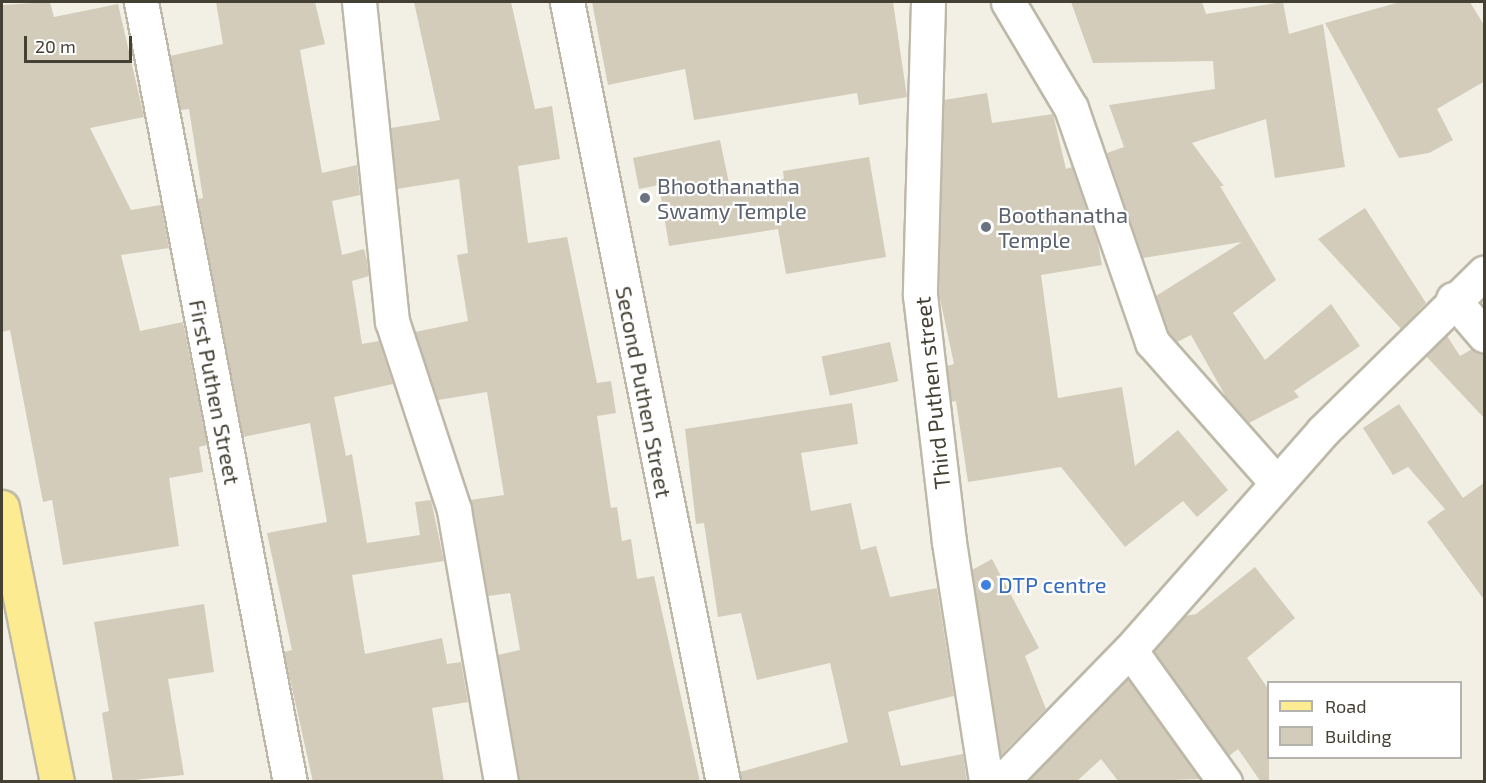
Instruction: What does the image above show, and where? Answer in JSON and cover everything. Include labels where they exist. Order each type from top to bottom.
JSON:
[{"type":"main road","points":[[2,507],[57,782]]},
{"type":"street","name":"First Puthen Street","points":[[141,2],[290,782]]},
{"type":"street","points":[[359,2],[393,321],[454,510],[501,782]]},
{"type":"street","name":"Second Puthen Street","points":[[567,2],[723,782]]},
{"type":"street","name":"Third Puthen street","points":[[928,2],[920,295],[949,542],[986,782]]},
{"type":"street","points":[[1008,2],[1071,108],[1152,342],[1276,482]]},
{"type":"street","points":[[1001,782],[1130,650],[1276,482],[1454,299],[1485,273]]},
{"type":"street","points":[[1454,299],[1485,335]]},
{"type":"street","points":[[1130,650],[1226,782]]},
{"type":"building","points":[[50,2],[54,17],[118,4],[144,117],[90,128],[131,210],[161,205],[169,248],[121,255],[140,331],[183,322],[207,445],[199,447],[203,472],[169,478],[179,546],[63,565],[52,500],[43,502],[10,330],[2,332],[2,5]]},
{"type":"building","points":[[216,2],[315,2],[325,44],[300,50],[322,173],[357,165],[360,195],[332,201],[342,255],[364,249],[367,261],[369,276],[352,281],[362,344],[379,341],[393,384],[334,397],[346,456],[352,454],[367,543],[420,535],[415,502],[431,500],[444,561],[352,575],[365,654],[442,638],[447,664],[461,662],[468,702],[432,708],[444,782],[313,782],[284,652],[292,650],[267,533],[327,522],[310,423],[243,437],[198,199],[203,198],[189,109],[181,110],[170,56],[223,44]]},
{"type":"building","points":[[414,2],[511,2],[535,109],[552,106],[560,159],[518,166],[528,243],[567,237],[597,383],[611,381],[616,413],[597,416],[611,508],[617,507],[622,541],[631,539],[637,579],[654,576],[700,782],[519,782],[498,655],[520,650],[510,593],[488,596],[470,500],[504,495],[487,392],[438,400],[415,332],[468,321],[457,255],[468,253],[459,179],[397,189],[391,128],[440,120]]},
{"type":"building","points":[[592,2],[893,2],[907,97],[859,105],[857,93],[694,120],[685,69],[608,85]]},
{"type":"building","points":[[1071,2],[1202,2],[1206,14],[1283,2],[1289,34],[1323,24],[1345,167],[1275,178],[1266,119],[1192,143],[1224,186],[1220,186],[1276,280],[1233,313],[1265,360],[1331,304],[1360,346],[1294,391],[1299,397],[1249,423],[1226,397],[1191,335],[1177,342],[1168,332],[1156,296],[1242,242],[1143,258],[1107,153],[1124,147],[1109,105],[1215,89],[1213,61],[1093,63]]},
{"type":"building","points":[[1400,2],[1470,2],[1485,27],[1485,81],[1437,109],[1453,140],[1429,153],[1399,158],[1325,23]]},
{"type":"building","points":[[987,93],[992,123],[1053,114],[1066,169],[1072,167],[1098,243],[1102,265],[1041,275],[1058,398],[1122,387],[1135,466],[1178,430],[1228,490],[1197,517],[1183,501],[1125,547],[1061,467],[968,482],[956,401],[951,402],[947,366],[954,364],[939,294],[944,100]]},
{"type":"building","points":[[720,140],[730,188],[784,179],[783,171],[869,157],[886,257],[786,274],[778,229],[669,246],[659,185],[639,189],[633,158]]},
{"type":"building","points":[[1365,208],[1426,303],[1401,329],[1318,239]]},
{"type":"building","points":[[1447,336],[1460,356],[1472,349],[1485,353],[1485,419],[1426,356]]},
{"type":"building","points":[[890,342],[898,381],[830,396],[822,357]]},
{"type":"building","points":[[852,403],[858,444],[801,453],[811,511],[851,503],[861,550],[876,546],[890,597],[937,588],[954,696],[888,712],[901,766],[963,754],[967,782],[741,782],[740,772],[848,742],[830,663],[757,680],[741,613],[718,617],[704,523],[696,524],[685,429]]},
{"type":"building","points":[[1399,404],[1463,498],[1485,482],[1485,601],[1427,522],[1445,509],[1408,467],[1393,475],[1363,428]]},
{"type":"building","points":[[992,559],[1039,648],[1025,656],[1046,709],[1001,755],[972,570]]},
{"type":"building","points":[[1255,567],[1295,618],[1247,658],[1267,687],[1269,782],[1261,782],[1238,749],[1229,756],[1154,651],[1185,616],[1196,614]]},
{"type":"building","points":[[204,604],[214,672],[168,679],[184,775],[113,782],[102,713],[109,711],[94,622]]},
{"type":"building","points":[[1128,679],[1200,779],[1119,782],[1101,759],[1076,782],[1028,782]]},
{"type":"place","name":"Bhoothanatha Swamy Temple","points":[[645,198]]},
{"type":"place","name":"Boothanatha Temple","points":[[986,227]]},
{"type":"place","name":"DTP centre","points":[[986,585]]}]
